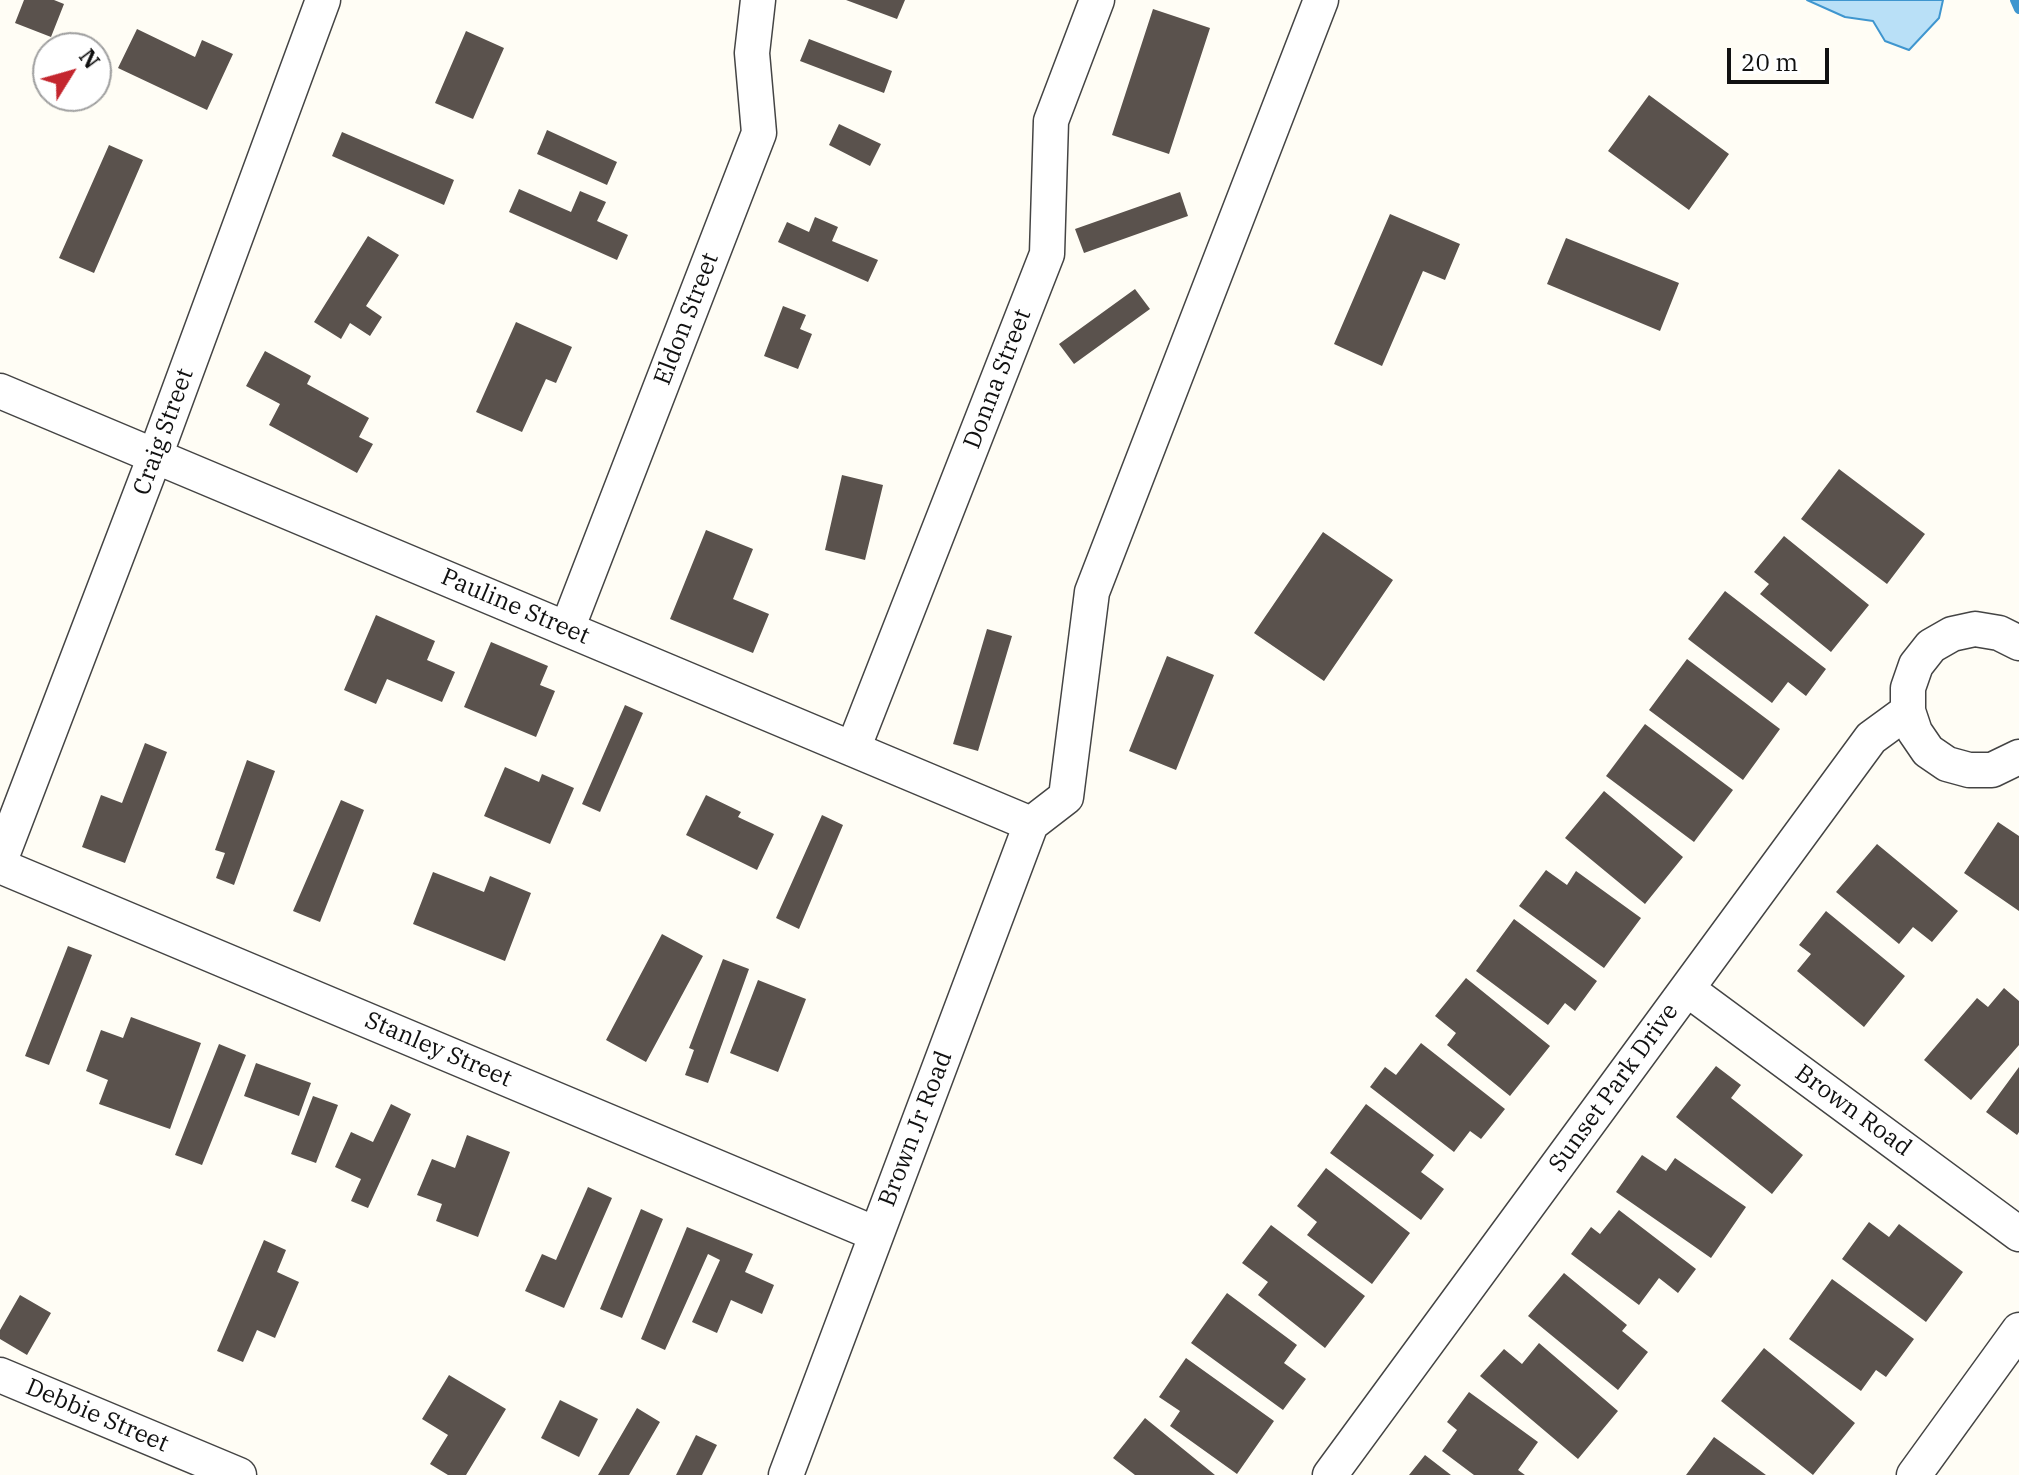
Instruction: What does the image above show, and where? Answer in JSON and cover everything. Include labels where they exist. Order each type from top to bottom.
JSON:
[{"type":"street","name":"Craig Street","points":[[0,864],[323,0]]},
{"type":"street","name":"Eldon Street","points":[[567,629],[759,133],[752,53],[758,0]]},
{"type":"street","name":"Donna Street","points":[[853,749],[1047,254],[1051,121],[1097,0]]},
{"type":"street","points":[[1031,824],[1066,797],[1092,592],[1321,0]]},
{"type":"street","name":"Pauline Street","points":[[0,391],[1031,824]]},
{"type":"street","points":[[2019,643],[1999,633],[1975,629],[1952,634],[1931,646],[1916,665],[1908,688],[1908,711],[1915,732],[1928,751],[1947,764],[1969,770],[1992,770],[2019,757]]},
{"type":"street","name":"Sunset Park Drive","points":[[1330,1475],[1871,738],[1908,711]]},
{"type":"street","name":"Brown Jr Road","points":[[786,1475],[1031,824]]},
{"type":"street","name":"Stanley Street","points":[[0,864],[876,1234]]},
{"type":"street","name":"Brown Road","points":[[1687,989],[2019,1234]]},
{"type":"street","points":[[1914,1475],[2019,1330]]},
{"type":"street","name":"Debbie Street","points":[[0,1375],[239,1475]]},
{"type":"water","points":[[1807,0],[1943,0],[1939,18],[1909,50],[1885,41],[1873,21],[1845,17]]},
{"type":"building","points":[[24,0],[54,0],[64,4],[53,32],[38,32],[15,23]]},
{"type":"building","points":[[846,0],[905,0],[897,19]]},
{"type":"building","points":[[1153,9],[1210,28],[1169,154],[1112,135]]},
{"type":"building","points":[[137,29],[195,57],[202,40],[233,54],[207,110],[118,68]]},
{"type":"building","points":[[466,31],[504,48],[473,119],[435,103]]},
{"type":"building","points":[[809,39],[892,71],[884,93],[800,61]]},
{"type":"building","points":[[1649,95],[1729,154],[1689,210],[1608,151]]},
{"type":"building","points":[[839,124],[881,144],[870,166],[829,145]]},
{"type":"building","points":[[547,130],[617,162],[607,185],[537,154]]},
{"type":"building","points":[[342,132],[454,180],[444,205],[332,156]]},
{"type":"building","points":[[109,145],[143,160],[94,273],[59,258]]},
{"type":"building","points":[[519,189],[571,212],[580,191],[606,202],[597,221],[628,235],[617,260],[509,212]]},
{"type":"building","points":[[1180,192],[1188,216],[1084,253],[1075,229]]},
{"type":"building","points":[[1390,214],[1460,244],[1445,280],[1423,271],[1382,366],[1334,344]]},
{"type":"building","points":[[815,217],[838,227],[832,241],[878,260],[868,282],[778,242],[787,222],[809,232]]},
{"type":"building","points":[[368,236],[399,255],[366,306],[382,317],[370,336],[350,323],[341,339],[314,322]]},
{"type":"building","points":[[1566,238],[1679,283],[1660,331],[1547,284]]},
{"type":"building","points":[[1135,289],[1150,309],[1074,364],[1059,344]]},
{"type":"building","points":[[783,306],[806,315],[800,329],[812,334],[798,369],[764,356]]},
{"type":"building","points":[[516,322],[572,347],[556,383],[546,379],[522,432],[476,412]]},
{"type":"building","points":[[265,351],[311,376],[307,384],[369,418],[359,437],[373,444],[357,473],[269,425],[280,404],[246,386]]},
{"type":"building","points":[[1839,469],[1925,534],[1887,584],[1801,519]]},
{"type":"building","points":[[842,475],[883,485],[865,560],[825,550]]},
{"type":"building","points":[[706,530],[753,549],[733,599],[769,614],[753,653],[670,619]]},
{"type":"building","points":[[1323,532],[1393,580],[1324,681],[1254,633]]},
{"type":"building","points":[[1784,536],[1869,605],[1831,652],[1760,594],[1769,584],[1754,572]]},
{"type":"building","points":[[1725,591],[1826,669],[1806,696],[1788,682],[1772,703],[1688,639]]},
{"type":"building","points":[[376,615],[435,641],[427,660],[455,672],[442,702],[387,679],[376,704],[344,690]]},
{"type":"building","points":[[987,629],[1012,636],[978,751],[953,744]]},
{"type":"building","points":[[491,642],[548,666],[540,685],[555,691],[536,737],[464,707]]},
{"type":"building","points":[[1167,656],[1214,675],[1176,770],[1129,751]]},
{"type":"building","points":[[1687,659],[1780,729],[1743,780],[1649,710]]},
{"type":"building","points":[[625,705],[643,713],[600,812],[582,804]]},
{"type":"building","points":[[1645,724],[1733,790],[1694,842],[1606,776]]},
{"type":"building","points":[[145,743],[167,752],[125,863],[82,847],[101,795],[122,803]]},
{"type":"building","points":[[247,760],[275,771],[234,885],[216,878],[225,853],[215,850]]},
{"type":"building","points":[[505,767],[539,782],[542,774],[574,788],[550,844],[484,816]]},
{"type":"building","points":[[1604,791],[1683,857],[1645,904],[1565,838]]},
{"type":"building","points":[[706,795],[741,812],[738,817],[774,834],[757,870],[686,835]]},
{"type":"building","points":[[341,800],[364,810],[320,922],[293,911]]},
{"type":"building","points":[[822,815],[843,825],[799,929],[776,918]]},
{"type":"building","points":[[1998,822],[2019,836],[2019,911],[1964,873]]},
{"type":"building","points":[[1877,844],[1958,911],[1932,942],[1913,927],[1899,944],[1836,892]]},
{"type":"building","points":[[1546,870],[1567,885],[1576,871],[1641,918],[1604,968],[1519,906]]},
{"type":"building","points":[[433,872],[484,892],[490,876],[531,893],[505,961],[413,924]]},
{"type":"building","points":[[1826,911],[1905,976],[1864,1027],[1797,971],[1811,954],[1799,945]]},
{"type":"building","points":[[1514,919],[1597,981],[1575,1011],[1565,1003],[1548,1025],[1476,971]]},
{"type":"building","points":[[662,934],[703,956],[646,1062],[606,1040]]},
{"type":"building","points":[[68,946],[92,955],[49,1065],[25,1056]]},
{"type":"building","points":[[723,959],[749,969],[708,1083],[685,1075],[694,1050],[689,1048]]},
{"type":"building","points":[[1466,978],[1550,1046],[1510,1096],[1447,1045],[1456,1033],[1435,1016]]},
{"type":"building","points":[[758,980],[806,999],[778,1072],[730,1053]]},
{"type":"building","points":[[2004,988],[2019,1001],[2019,1045],[1971,1100],[1924,1060],[1977,998],[1988,1007]]},
{"type":"building","points":[[131,1017],[201,1043],[170,1129],[99,1104],[108,1080],[86,1071],[101,1030],[123,1038]]},
{"type":"building","points":[[1421,1043],[1505,1109],[1481,1139],[1470,1131],[1454,1152],[1370,1087],[1385,1067],[1396,1075]]},
{"type":"building","points":[[219,1044],[246,1055],[202,1165],[175,1155]]},
{"type":"building","points":[[256,1063],[311,1083],[299,1116],[244,1096]]},
{"type":"building","points":[[1716,1066],[1741,1085],[1731,1098],[1803,1155],[1772,1194],[1676,1117]]},
{"type":"building","points":[[2019,1067],[2019,1132],[2017,1135],[1986,1112]]},
{"type":"building","points":[[313,1096],[338,1105],[316,1163],[291,1154]]},
{"type":"building","points":[[391,1104],[411,1114],[368,1208],[351,1201],[361,1179],[335,1167],[351,1132],[373,1142]]},
{"type":"building","points":[[1366,1104],[1434,1155],[1421,1172],[1444,1189],[1421,1220],[1330,1153]]},
{"type":"building","points":[[467,1135],[510,1152],[478,1237],[436,1221],[442,1204],[417,1195],[432,1159],[455,1168]]},
{"type":"building","points":[[1642,1155],[1666,1171],[1675,1158],[1746,1207],[1711,1258],[1616,1192]]},
{"type":"building","points":[[1326,1168],[1410,1233],[1372,1284],[1307,1235],[1317,1222],[1297,1206]]},
{"type":"building","points":[[588,1187],[612,1198],[564,1308],[525,1291],[542,1254],[556,1260]]},
{"type":"building","points":[[641,1209],[663,1219],[622,1318],[600,1309]]},
{"type":"building","points":[[1619,1210],[1696,1269],[1678,1293],[1659,1278],[1639,1305],[1571,1254],[1591,1227],[1600,1234]]},
{"type":"building","points":[[1869,1222],[1889,1237],[1899,1224],[1963,1272],[1926,1322],[1842,1259]]},
{"type":"building","points":[[1271,1225],[1365,1296],[1325,1348],[1258,1295],[1268,1282],[1242,1263]]},
{"type":"building","points":[[687,1227],[753,1254],[745,1272],[774,1285],[762,1314],[731,1300],[717,1333],[692,1322],[720,1260],[708,1254],[665,1350],[641,1339]]},
{"type":"building","points":[[264,1240],[286,1250],[277,1272],[299,1282],[275,1338],[257,1330],[243,1362],[217,1351]]},
{"type":"building","points":[[1564,1273],[1627,1325],[1622,1331],[1648,1352],[1618,1390],[1528,1316]]},
{"type":"building","points":[[1832,1279],[1914,1339],[1886,1377],[1876,1370],[1861,1391],[1789,1339]]},
{"type":"building","points":[[1227,1293],[1297,1345],[1284,1363],[1306,1379],[1283,1410],[1191,1343]]},
{"type":"building","points":[[20,1295],[51,1313],[27,1355],[0,1339],[0,1330]]},
{"type":"building","points":[[1539,1343],[1618,1411],[1578,1459],[1480,1376],[1504,1349],[1522,1364]]},
{"type":"building","points":[[1764,1348],[1855,1423],[1813,1475],[1721,1401]]},
{"type":"building","points":[[1186,1358],[1274,1421],[1237,1474],[1170,1426],[1180,1411],[1159,1397]]},
{"type":"building","points":[[449,1375],[506,1409],[466,1475],[448,1475],[430,1464],[448,1435],[422,1419]]},
{"type":"building","points":[[1469,1392],[1538,1442],[1518,1470],[1525,1475],[1474,1475],[1442,1451],[1457,1430],[1447,1422]]},
{"type":"building","points":[[560,1400],[598,1419],[579,1457],[541,1438]]},
{"type":"building","points":[[637,1408],[660,1422],[629,1475],[598,1475]]},
{"type":"building","points":[[1145,1418],[1215,1475],[1135,1475],[1113,1458]]},
{"type":"building","points":[[696,1435],[717,1445],[702,1475],[676,1475]]},
{"type":"building","points":[[1714,1437],[1766,1475],[1686,1475]]},
{"type":"building","points":[[1425,1455],[1451,1475],[1409,1475]]},
{"type":"waterway","points":[[2015,0],[2019,9]]}]
